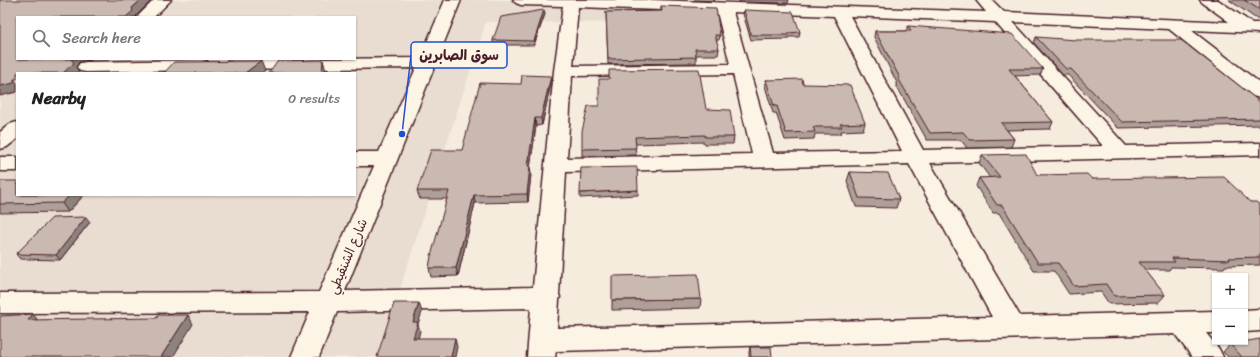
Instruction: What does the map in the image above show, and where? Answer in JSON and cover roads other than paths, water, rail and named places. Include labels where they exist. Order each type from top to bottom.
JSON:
[{"type":"street","points":[[146,16],[163,0]]},
{"type":"street","name":"شارع الشنقيطي","points":[[305,357],[453,0]]},
{"type":"street","points":[[521,0],[724,7],[824,7],[999,17],[1254,28]]},
{"type":"street","points":[[984,0],[1120,152]]},
{"type":"street","points":[[1208,0],[1254,28]]},
{"type":"street","points":[[571,2],[563,71],[542,348],[1011,326],[1212,322]]},
{"type":"street","points":[[724,7],[764,160]]},
{"type":"street","points":[[824,7],[915,155],[1011,326]]},
{"type":"street","points":[[1173,24],[1260,92]]},
{"type":"street","points":[[87,66],[427,63]]},
{"type":"street","points":[[563,71],[739,69]]},
{"type":"street","points":[[0,143],[16,129]]},
{"type":"street","points":[[556,164],[764,160],[915,155],[1260,149]]},
{"type":"street","points":[[356,159],[387,159]]},
{"type":"street","points":[[0,164],[16,164]]},
{"type":"street","points":[[0,303],[328,302],[547,297]]},
{"type":"street","points":[[1248,321],[1260,320]]},
{"type":"street","points":[[1182,323],[1209,357]]},
{"type":"place","name":"سوق الصابرين","points":[[402,134]]}]
